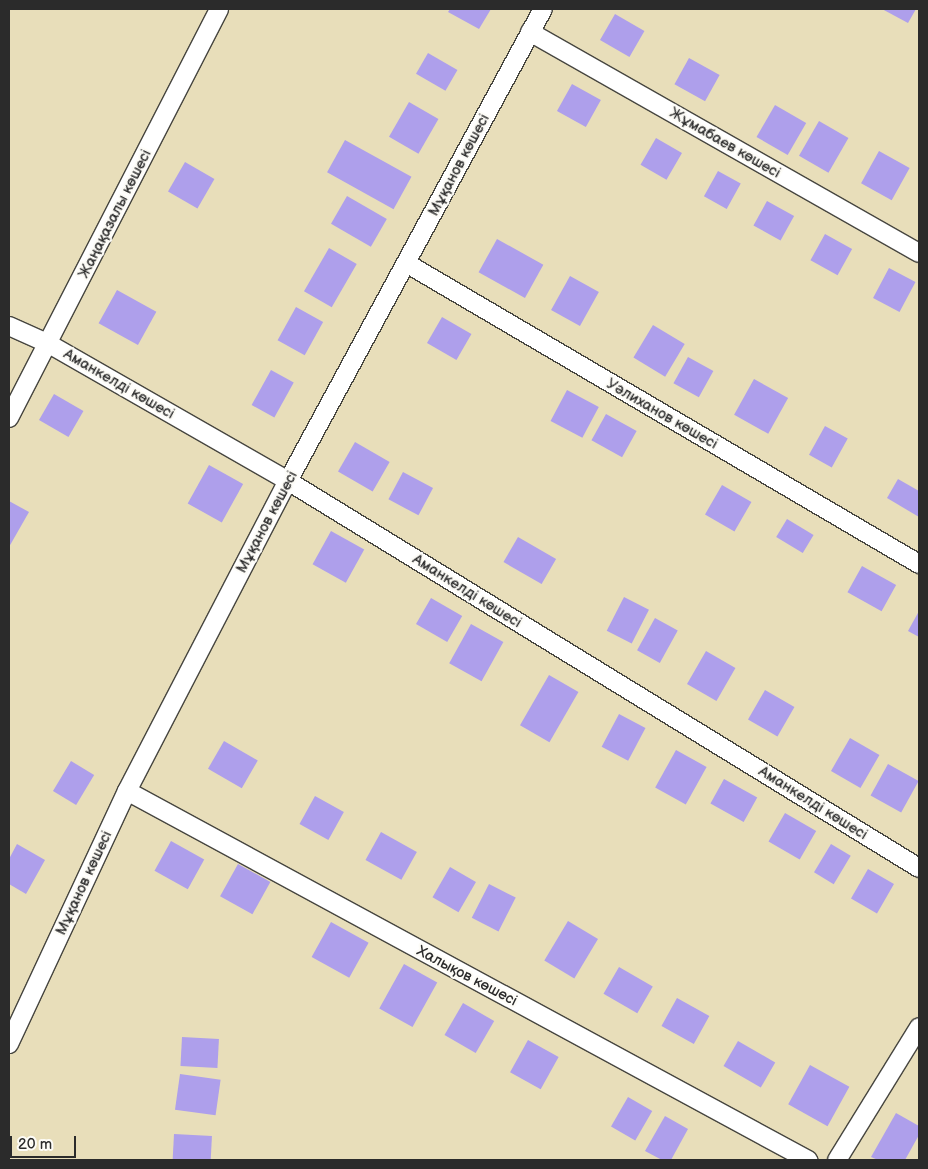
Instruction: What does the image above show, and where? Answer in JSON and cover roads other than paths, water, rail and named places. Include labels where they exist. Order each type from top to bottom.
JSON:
[{"type":"street","name":"Жаңақазалы көшесі","points":[[9,418],[49,344],[219,9]]},
{"type":"street","name":"Мұқанов көшесі","points":[[9,1044],[127,791],[288,481],[543,9]]},
{"type":"street","name":"Жұмабаев көшесі","points":[[530,32],[919,253]]},
{"type":"street","name":"Уәлиханов көшесі","points":[[406,263],[919,564]]},
{"type":"street","name":"Аманкелді көшесі","points":[[9,326],[49,344],[288,481],[919,868]]},
{"type":"street","name":"Халықов көшесі","points":[[127,791],[808,1160]]},
{"type":"street","points":[[838,1160],[919,1027]]}]
